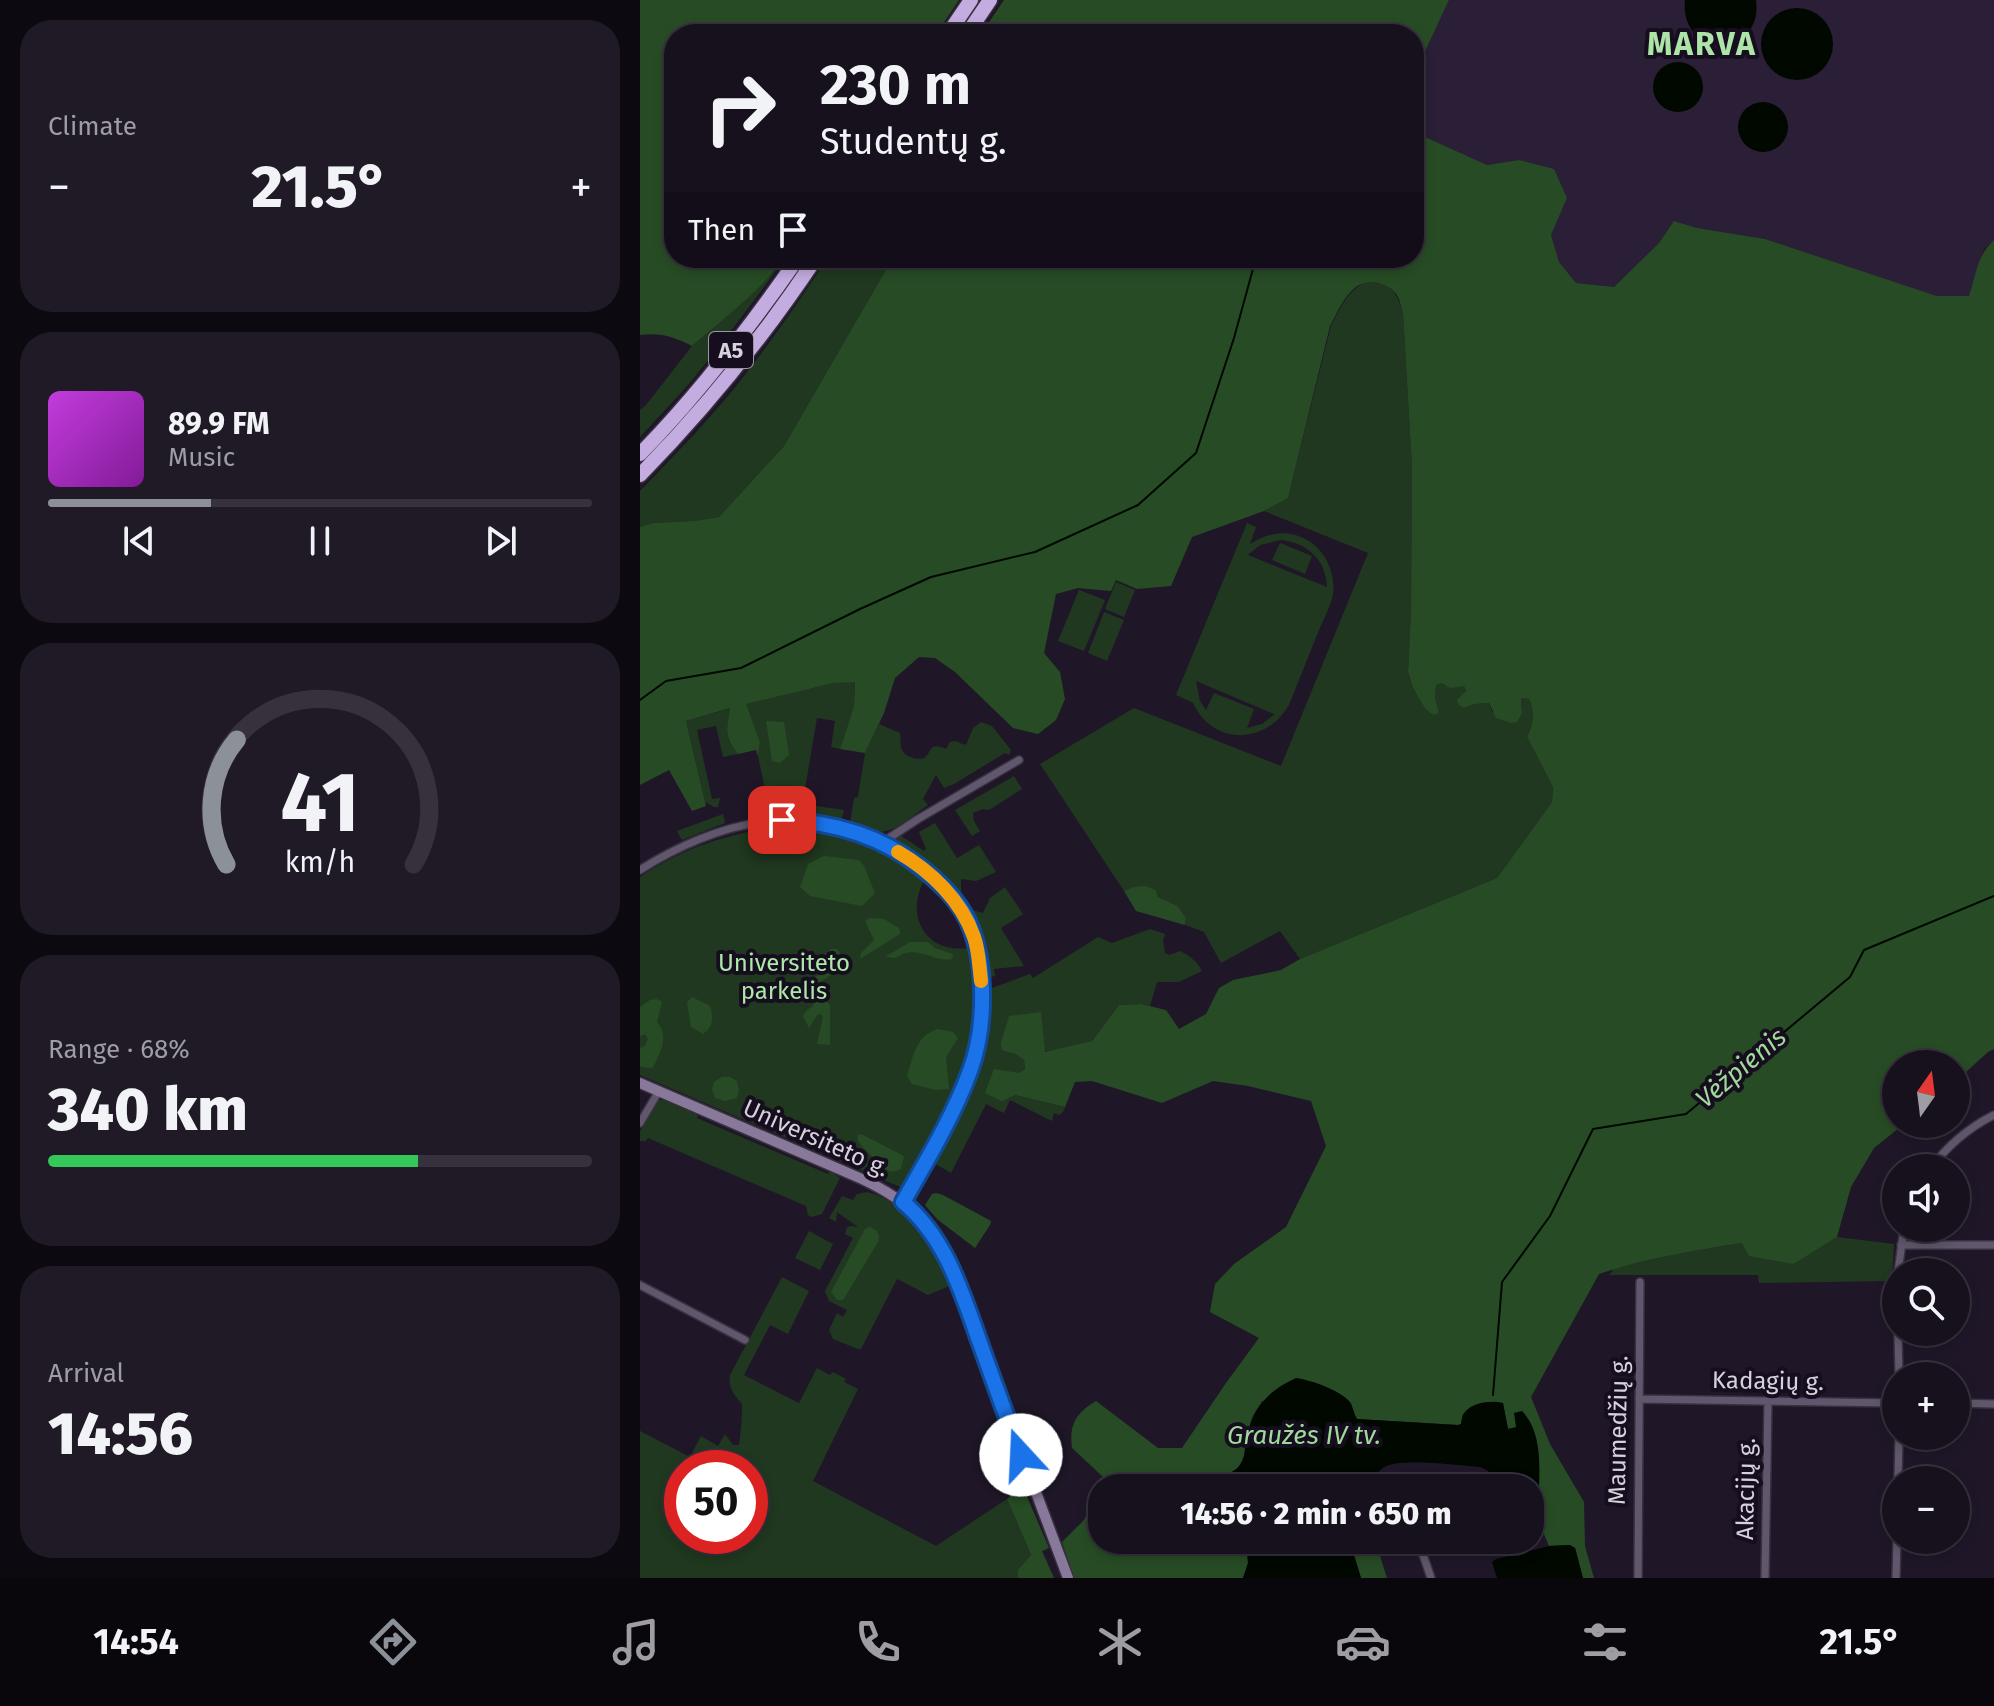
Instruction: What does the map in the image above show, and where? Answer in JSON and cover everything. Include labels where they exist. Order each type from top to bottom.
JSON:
[{"type":"highway","points":[[955,24],[971,0]]},
{"type":"highway","points":[[974,24],[990,0]]},
{"type":"highway","name":"A5","points":[[640,451],[657,436],[740,339],[791,268]]},
{"type":"highway","name":"A5","points":[[640,475],[677,438],[726,380],[809,268]]},
{"type":"main road","name":"Universiteto g.","points":[[640,1083],[862,1179],[883,1189],[916,1213],[937,1239],[954,1273],[1068,1578]]},
{"type":"street","points":[[883,842],[1019,760]]},
{"type":"street","points":[[640,870],[666,855],[730,828],[795,820],[825,824],[883,842],[928,874],[955,901],[974,936],[982,984],[977,1046],[971,1069],[948,1120],[903,1202]]},
{"type":"street","points":[[640,1123],[659,1091]]},
{"type":"street","points":[[1942,1154],[1959,1137],[1994,1115]]},
{"type":"street","points":[[1900,1258],[1902,1242]]},
{"type":"street","points":[[1901,1245],[1994,1245]]},
{"type":"street","name":"Maumedžių g.","points":[[1638,1578],[1640,1282]]},
{"type":"street","points":[[640,1285],[745,1340]]},
{"type":"street","name":"Kadagių g.","points":[[1639,1399],[1882,1403]]},
{"type":"street","name":"Akacijų g.","points":[[1765,1578],[1768,1401]]},
{"type":"street","points":[[1970,1403],[1994,1404]]},
{"type":"street","points":[[1423,1554],[1431,1578]]},
{"type":"street","points":[[1896,1578],[1897,1554]]},
{"type":"shaded area","points":[[1449,0],[1994,0],[1994,240],[1984,249],[1970,296],[1937,296],[1765,239],[1697,228],[1675,221],[1659,243],[1614,287],[1576,283],[1559,262],[1551,235],[1567,198],[1519,160],[1487,165],[1424,137],[1424,54]]},
{"type":"green space","points":[[640,0],[959,0],[943,24],[664,24],[664,268],[776,268],[753,293],[692,346],[667,336],[640,335]]},
{"type":"green space","points":[[1004,0],[1449,0],[1424,54],[1424,24],[988,24]]},
{"type":"green space","points":[[1424,137],[1487,165],[1519,160],[1554,169],[1567,198],[1551,235],[1559,262],[1576,283],[1614,287],[1659,243],[1674,221],[1697,228],[1765,239],[1937,296],[1969,296],[1980,259],[1994,240],[1994,1049],[1970,1068],[1970,1050],[1882,1050],[1882,1138],[1886,1138],[1874,1148],[1851,1187],[1837,1237],[1794,1264],[1749,1256],[1742,1243],[1652,1259],[1599,1274],[1531,1397],[1550,1444],[1584,1502],[1585,1546],[1594,1578],[1583,1578],[1575,1548],[1570,1545],[1549,1546],[1544,1534],[1544,1474],[1529,1474],[1516,1428],[1508,1429],[1503,1403],[1463,1414],[1458,1425],[1357,1419],[1351,1403],[1262,1401],[1252,1418],[1240,1465],[1229,1474],[1100,1474],[1072,1448],[1073,1426],[1083,1410],[1096,1401],[1158,1448],[1182,1448],[1259,1338],[1210,1312],[1215,1284],[1234,1264],[1286,1227],[1326,1146],[1311,1101],[1248,1086],[1213,1081],[1162,1103],[1092,1081],[1075,1082],[1065,1107],[1015,1095],[1002,1101],[985,1093],[994,1069],[1019,1073],[1025,1069],[1024,1060],[1002,1050],[1009,1016],[1041,1012],[1045,1052],[1092,1041],[1119,1005],[1141,1004],[1166,1010],[1179,1029],[1206,1014],[1219,988],[1233,980],[1281,970],[1300,959],[1497,878],[1552,802],[1553,787],[1527,737],[1533,718],[1529,699],[1521,698],[1522,713],[1517,722],[1512,723],[1496,718],[1489,703],[1464,708],[1457,700],[1466,691],[1464,686],[1450,688],[1442,683],[1436,685],[1435,698],[1439,712],[1435,715],[1425,708],[1408,672],[1412,467],[1403,313],[1397,295],[1377,283],[1361,284],[1338,310],[1330,326],[1288,498],[1264,511],[1192,537],[1171,586],[1137,589],[1116,580],[1111,591],[1078,588],[1056,594],[1044,653],[1060,672],[1065,699],[1056,720],[1038,734],[1013,728],[955,672],[935,658],[919,657],[895,678],[884,713],[865,753],[840,749],[854,706],[855,682],[834,683],[746,704],[760,742],[758,756],[756,750],[738,754],[730,742],[727,732],[730,708],[686,721],[706,806],[692,811],[669,770],[640,785],[640,527],[719,517],[784,446],[886,268],[1424,268]]},
{"type":"green space","points":[[778,268],[689,384],[640,437],[640,410],[692,346]]},
{"type":"green space","points":[[821,268],[886,268],[784,446],[719,517],[640,527],[640,491],[705,423],[775,335]]},
{"type":"green space","points":[[1367,282],[1388,286],[1398,299],[1403,313],[1412,467],[1408,673],[1413,688],[1430,713],[1439,712],[1435,698],[1436,685],[1442,683],[1464,685],[1464,708],[1489,703],[1492,712],[1522,713],[1521,698],[1529,699],[1533,718],[1527,737],[1553,787],[1552,802],[1497,878],[1300,959],[1280,931],[1221,963],[1204,932],[1185,925],[1186,918],[1178,906],[1158,897],[1156,890],[1136,887],[1124,891],[1040,764],[1134,708],[1281,766],[1368,553],[1264,511],[1288,498],[1331,326],[1350,295]]},
{"type":"green space","points":[[1247,523],[1256,527],[1250,544],[1282,533],[1296,535],[1317,547],[1333,577],[1332,598],[1289,705],[1279,718],[1267,728],[1254,733],[1226,733],[1202,717],[1193,703],[1176,695]],"holes":[[[1281,540],[1299,545],[1313,554],[1323,568],[1327,587],[1248,555],[1260,545]],[[1196,681],[1274,714],[1275,714],[1262,724],[1247,728],[1254,709],[1214,693],[1206,710],[1200,701]]]},
{"type":"green space","points":[[1280,543],[1312,556],[1305,574],[1272,560]]},
{"type":"green space","points":[[1116,582],[1135,590],[1124,617],[1105,609]]},
{"type":"green space","points":[[1079,590],[1105,600],[1084,651],[1058,641]]},
{"type":"green space","points":[[1104,612],[1124,620],[1107,661],[1088,653]]},
{"type":"green space","points":[[855,681],[854,706],[840,749],[831,747],[835,721],[817,718],[805,789],[811,791],[809,797],[764,796],[758,756],[760,742],[745,704]]},
{"type":"green space","points":[[731,708],[727,732],[738,754],[723,757],[716,726],[697,730],[712,799],[720,798],[718,807],[714,807],[705,802],[686,721]]},
{"type":"green space","points":[[766,721],[784,722],[789,755],[780,763],[772,761]]},
{"type":"green space","points":[[981,722],[992,726],[1011,750],[1009,755],[1005,753],[944,788],[936,775],[923,799],[928,805],[892,829],[874,832],[850,824],[865,753],[879,724],[900,733],[904,753],[921,759],[934,746],[946,749],[950,742],[955,741],[966,745],[973,728]]},
{"type":"green space","points":[[1014,776],[1022,789],[989,810],[973,813],[980,831],[972,836],[955,810]]},
{"type":"green space","points":[[782,803],[844,810],[841,820],[765,815],[763,805]]},
{"type":"green space","points":[[723,814],[725,823],[682,840],[677,831]]},
{"type":"green space","points":[[935,823],[957,858],[979,845],[996,872],[976,881],[961,879],[961,891],[957,893],[926,863],[897,844],[896,839],[900,835],[924,851],[926,849],[919,832]]},
{"type":"green space","name":"Universiteto parkelis","points":[[785,826],[843,835],[876,848],[908,867],[925,879],[917,906],[923,929],[941,945],[969,948],[976,1012],[969,1051],[917,1167],[900,1187],[640,1075],[640,877],[674,857],[709,842]]},
{"type":"green space","points":[[824,856],[859,860],[875,893],[862,906],[810,896],[800,887],[808,864]]},
{"type":"green space","points":[[1145,886],[1156,890],[1158,897],[1178,906],[1186,918],[1185,925],[1136,911],[1124,891]]},
{"type":"green space","points":[[1005,887],[1023,914],[1001,928],[1024,966],[994,969],[995,976],[991,977],[986,972],[970,914],[972,910],[983,913],[990,898]]},
{"type":"green space","points":[[869,918],[884,919],[899,928],[900,934],[860,959],[861,953],[874,940],[865,921]]},
{"type":"green space","points":[[1150,929],[1165,934],[1165,953],[1169,955],[1180,951],[1193,959],[1202,971],[1179,982],[1157,982],[1150,1006],[1119,1005],[1092,1041],[1054,1051],[1016,1053],[1024,1060],[1025,1069],[1019,1073],[1015,1095],[1065,1107],[1063,1112],[1059,1115],[1054,1113],[1052,1121],[1010,1100],[1004,1113],[986,1104],[951,1173],[932,1162],[960,1108],[977,1066],[983,1044],[989,989],[1030,974],[1033,978],[1098,937],[1112,943]]},
{"type":"green space","points":[[910,942],[928,942],[953,954],[952,959],[911,952],[896,958],[885,957]]},
{"type":"green space","points":[[831,949],[840,952],[833,966],[834,973],[814,986],[809,979],[829,971],[818,965],[819,959]]},
{"type":"green space","points":[[692,997],[710,1006],[712,1022],[703,1034],[691,1027],[687,1002]]},
{"type":"green space","points":[[657,999],[662,1002],[657,1022],[663,1034],[662,1045],[653,1068],[642,1067],[640,1048],[645,1046],[648,1039],[645,1034],[640,1036],[640,1007]]},
{"type":"green space","points":[[820,1000],[830,1005],[830,1045],[817,1044],[821,1014],[809,1028],[803,1016],[814,1001]]},
{"type":"green space","points":[[938,1029],[953,1032],[958,1038],[946,1057],[949,1089],[936,1090],[912,1084],[907,1076],[920,1041]]},
{"type":"green space","points":[[722,1077],[737,1081],[737,1098],[725,1101],[715,1098],[712,1090],[714,1082]]},
{"type":"green space","points":[[659,1100],[828,1174],[830,1171],[840,1178],[822,1214],[812,1217],[808,1215],[806,1206],[648,1138],[640,1141],[640,1131]]},
{"type":"green space","points":[[858,1134],[904,1156],[901,1169],[893,1172],[885,1169],[859,1143]]},
{"type":"green space","points":[[867,1192],[896,1205],[920,1226],[938,1253],[951,1283],[928,1295],[897,1279],[861,1349],[858,1349],[833,1339],[829,1330],[837,1313],[843,1317],[847,1310],[829,1301],[825,1291],[853,1238],[845,1234],[847,1227],[858,1227],[837,1212],[836,1222],[829,1218],[842,1196],[853,1200],[857,1194]]},
{"type":"green space","points":[[936,1193],[991,1221],[975,1248],[937,1219],[925,1205]]},
{"type":"green space","points":[[870,1227],[877,1231],[878,1242],[843,1300],[837,1300],[831,1292],[865,1229]]},
{"type":"green space","points":[[809,1231],[833,1244],[820,1270],[795,1258]]},
{"type":"green space","points":[[1837,1237],[1894,1244],[1893,1258],[1882,1258],[1882,1281],[1759,1283],[1758,1275],[1609,1275],[1615,1268],[1742,1243],[1794,1264]]},
{"type":"green space","points":[[782,1277],[809,1291],[788,1334],[770,1325],[744,1375],[799,1403],[817,1368],[830,1375],[833,1372],[858,1389],[813,1481],[936,1546],[1007,1499],[1031,1555],[1019,1570],[1018,1578],[640,1578],[640,1431],[677,1450],[664,1450],[664,1554],[768,1554],[768,1450],[694,1450],[701,1436],[718,1446],[725,1434],[733,1445],[739,1445],[742,1404],[730,1384],[730,1375]]},
{"type":"green space","points":[[1022,1485],[1049,1548],[1042,1551],[1054,1578],[1018,1578],[1018,1570],[1031,1555],[1007,1499]]},
{"type":"green space","points":[[1088,1511],[1088,1554],[1247,1554],[1248,1563],[1243,1578],[1074,1578],[1062,1542],[1084,1520]]},
{"type":"green space","points":[[1379,1554],[1387,1578],[1361,1578],[1354,1555]]},
{"type":"water","points":[[1685,0],[1756,0],[1755,19],[1747,33],[1735,41],[1721,44],[1707,42],[1695,33],[1687,20]]},
{"type":"water","points":[[1790,8],[1804,8],[1823,18],[1833,37],[1833,51],[1823,70],[1804,80],[1790,80],[1771,70],[1761,51],[1761,37],[1771,18]]},
{"type":"water","points":[[1668,63],[1688,63],[1702,77],[1702,97],[1688,111],[1668,111],[1654,97],[1654,77]]},
{"type":"water","points":[[1753,103],[1773,103],[1787,117],[1787,137],[1773,151],[1753,151],[1739,137],[1739,117]]},
{"type":"water","name":"Graužės IV tv.","points":[[1296,1378],[1317,1383],[1350,1402],[1357,1419],[1458,1425],[1468,1409],[1478,1404],[1503,1403],[1508,1429],[1516,1427],[1514,1413],[1522,1411],[1533,1428],[1539,1474],[1490,1474],[1480,1467],[1420,1462],[1385,1466],[1376,1474],[1228,1474],[1240,1465],[1244,1457],[1245,1442],[1257,1410],[1277,1389]]},
{"type":"water","points":[[1570,1545],[1575,1548],[1583,1578],[1497,1578],[1492,1562],[1496,1559],[1516,1554],[1544,1554],[1544,1547]]},
{"type":"water","points":[[1247,1554],[1354,1554],[1361,1578],[1243,1578]]},
{"type":"waterway","points":[[640,700],[666,681],[741,668],[931,577],[1035,552],[1138,505],[1196,453],[1253,268]]},
{"type":"waterway","name":"Vėžpienis","points":[[1493,1395],[1502,1282],[1550,1216],[1593,1129],[1686,1114],[1850,977],[1864,950],[1994,896]]},
{"type":"slow traffic","points":[[898,852],[948,891],[964,913],[977,946],[981,981]]},
{"type":"district","name":"MARVA","points":[[1702,44]]},
{"type":"route","points":[[782,820],[844,828],[883,842],[907,857],[948,891],[964,913],[974,936],[982,984],[977,1046],[971,1069],[948,1120],[903,1202],[926,1225],[946,1255],[1021,1455]]}]
